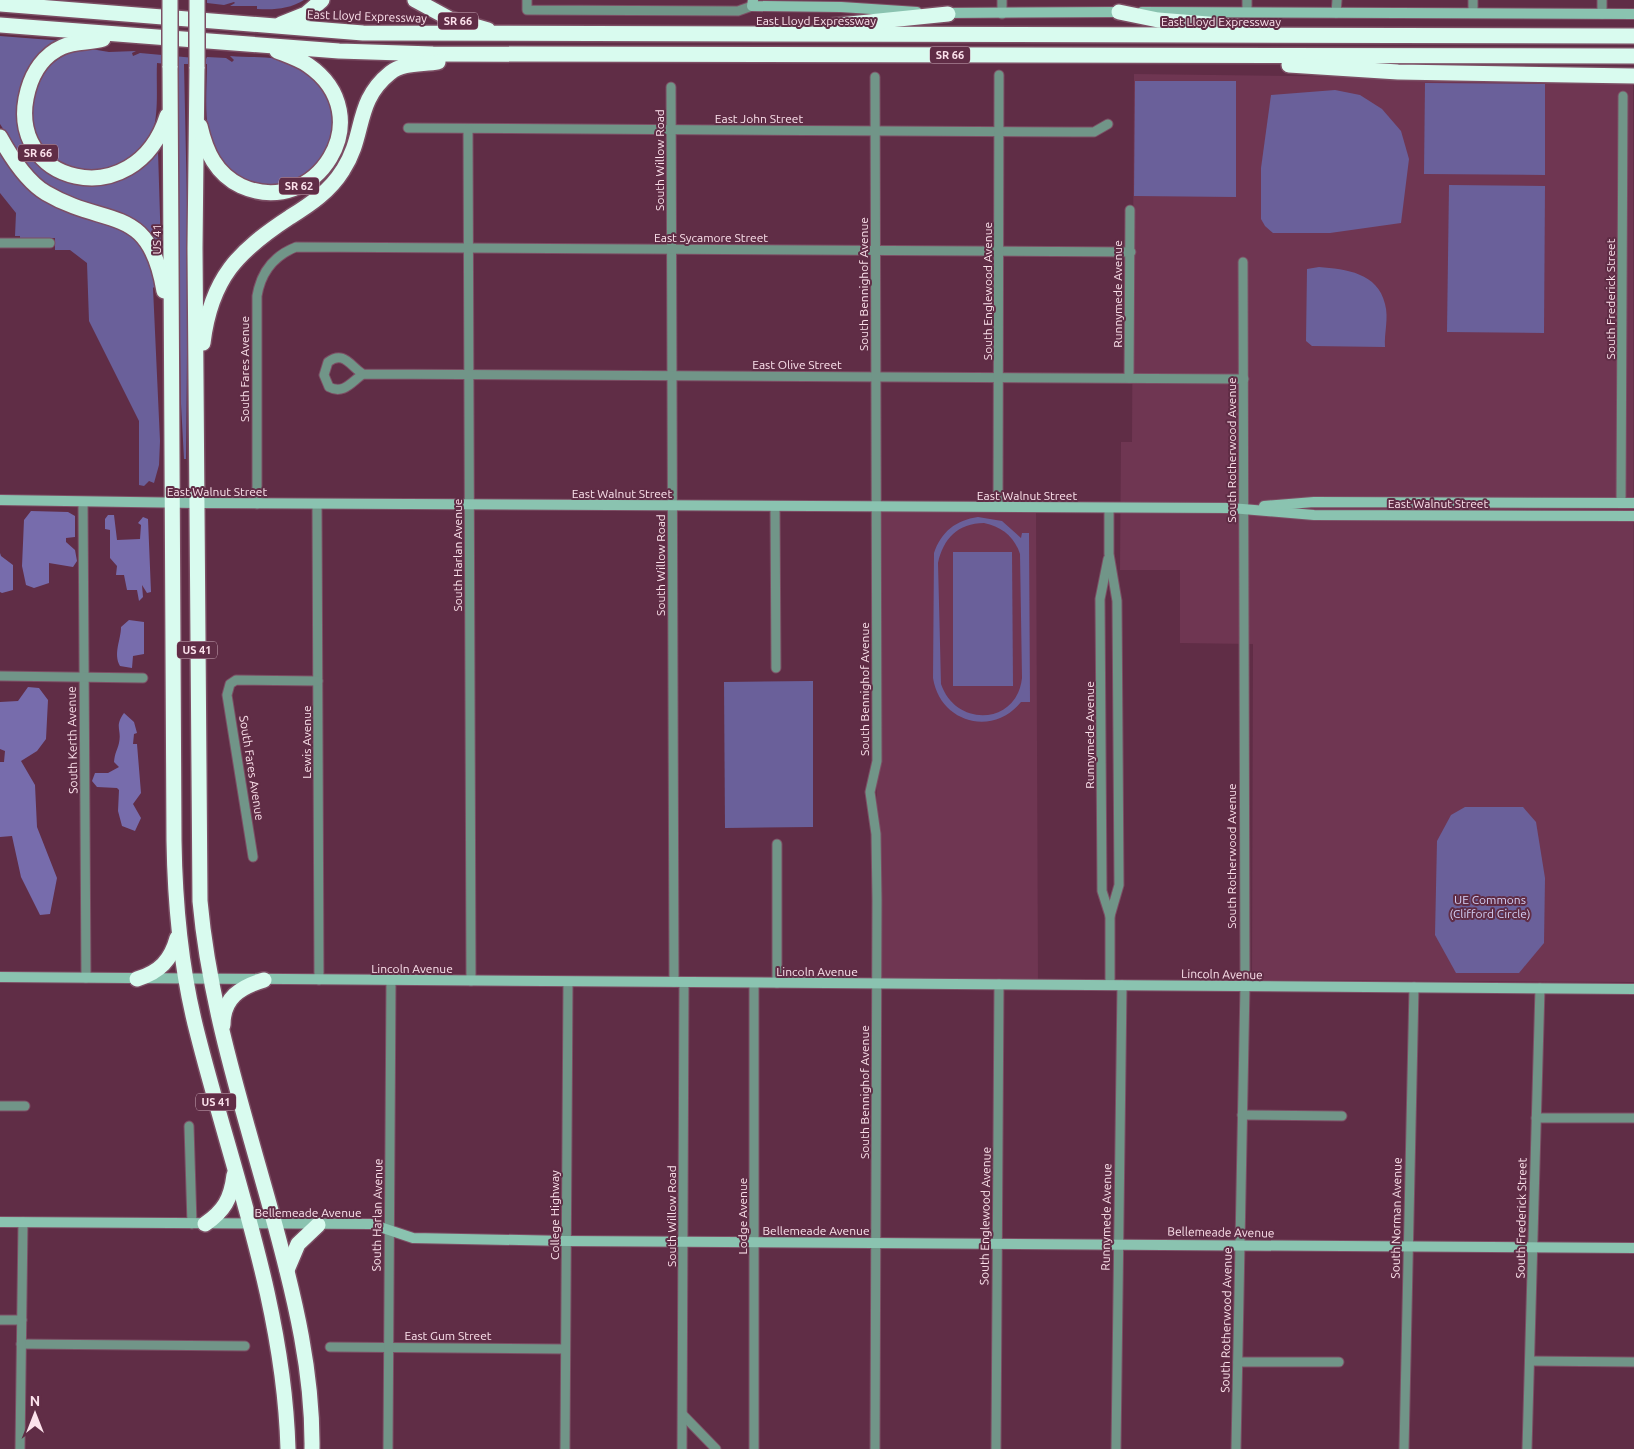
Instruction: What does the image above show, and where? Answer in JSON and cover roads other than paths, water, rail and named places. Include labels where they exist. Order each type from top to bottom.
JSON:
[{"type":"highway","points":[[73,0],[100,12]]},
{"type":"highway","name":"US 41","points":[[170,0],[174,850],[179,931],[186,979],[197,1031],[269,1294],[285,1392],[288,1449]]},
{"type":"highway","name":"US 41","points":[[197,0],[195,119],[198,864],[203,933],[210,979],[222,1032],[287,1270],[302,1340],[308,1385],[312,1449]]},
{"type":"highway","points":[[265,26],[295,20],[322,0]]},
{"type":"highway","name":"SR 66","points":[[415,0],[450,19],[504,34]]},
{"type":"highway","name":"East Lloyd Expressway","points":[[0,4],[363,33],[1634,36]]},
{"type":"highway","points":[[1119,12],[1158,20],[1242,26],[1311,36]]},
{"type":"highway","points":[[780,35],[828,25],[948,14]]},
{"type":"highway","name":"SR 62","points":[[0,25],[267,46],[307,64],[333,89],[340,106],[341,127],[334,154],[318,174],[293,188],[271,192],[252,190],[236,183],[216,167],[207,152],[200,126],[196,97],[197,67]]},
{"type":"highway","name":"SR 66","points":[[119,34],[62,47],[46,57],[36,70],[30,82],[25,110],[28,132],[37,152],[53,167],[74,176],[101,178],[114,176],[134,165],[155,143],[167,117],[170,100]]},
{"type":"highway","name":"SR 66","points":[[267,46],[361,52],[470,54],[1634,56]]},
{"type":"highway","points":[[196,426],[200,364],[206,320],[219,286],[230,267],[251,244],[313,203],[332,186],[352,152],[364,107],[373,90],[392,71],[404,66],[470,54]]},
{"type":"highway","points":[[1198,55],[1398,72],[1634,76]]},
{"type":"highway","points":[[0,137],[22,171],[43,192],[68,204],[129,224],[142,234],[151,246],[158,261],[172,341]]},
{"type":"highway","points":[[137,979],[154,973],[169,960],[179,931]]},
{"type":"highway","points":[[222,1032],[226,1005],[235,993],[264,980]]},
{"type":"highway","points":[[198,1224],[218,1215],[228,1202],[235,1169]]},
{"type":"highway","points":[[287,1270],[298,1244],[318,1225]]},
{"type":"street","points":[[527,0],[527,10],[738,11],[753,3],[948,14],[1119,12],[1247,5],[1336,13],[1634,14]]},
{"type":"street","points":[[1002,0],[1002,14]]},
{"type":"street","points":[[1336,13],[1337,0]]},
{"type":"street","points":[[1473,0],[1473,13]]},
{"type":"street","points":[[1602,0],[1602,14]]},
{"type":"street","name":"South Englewood Avenue","points":[[998,507],[1000,377],[999,75]]},
{"type":"street","name":"South Bennighof Avenue","points":[[875,77],[877,761],[870,792],[876,834],[875,1449]]},
{"type":"street","name":"South Willow Road","points":[[671,87],[673,506],[683,1241],[682,1449]]},
{"type":"street","name":"South Frederick Street","points":[[1621,503],[1623,96]]},
{"type":"street","name":"East John Street","points":[[408,128],[1094,132],[1108,124]]},
{"type":"street","name":"South Harlan Avenue","points":[[468,129],[471,981]]},
{"type":"street","name":"Runnymede Avenue","points":[[1129,378],[1130,210]]},
{"type":"street","points":[[0,242],[50,243]]},
{"type":"street","name":"East Sycamore Street","points":[[292,248],[311,246],[1130,252]]},
{"type":"street","name":"South Fares Avenue","points":[[257,504],[257,296],[260,281],[269,266],[275,258],[292,248]]},
{"type":"street","name":"South Rotherwood Avenue","points":[[1236,1449],[1245,986],[1243,262]]},
{"type":"street","points":[[337,358],[348,360],[364,374],[349,386],[337,390],[329,387],[324,375],[328,362],[337,358]]},
{"type":"street","name":"East Olive Street","points":[[364,374],[1244,379]]},
{"type":"street","name":"East Walnut Street","points":[[0,500],[196,504],[1109,508],[1243,508],[1314,502],[1634,503]]},
{"type":"street","name":"South Kerth Avenue","points":[[83,502],[86,978]]},
{"type":"street","name":"Lewis Avenue","points":[[317,504],[319,980]]},
{"type":"street","points":[[775,506],[776,668]]},
{"type":"street","name":"Runnymede Avenue","points":[[1109,508],[1110,554],[1117,601],[1119,885],[1110,916],[1110,985]]},
{"type":"street","name":"East Walnut Street","points":[[1243,508],[1314,515],[1634,516]]},
{"type":"street","name":"Runnymede Avenue","points":[[1110,554],[1100,599],[1102,891],[1110,916]]},
{"type":"street","points":[[0,676],[143,678]]},
{"type":"street","name":"South Fares Avenue","points":[[253,857],[227,696],[230,684],[236,680],[318,681]]},
{"type":"street","points":[[776,983],[777,844]]},
{"type":"street","name":"Lincoln Avenue","points":[[0,977],[1634,989]]},
{"type":"street","name":"South Harlan Avenue","points":[[388,1449],[391,981]]},
{"type":"street","name":"College Highway","points":[[565,1449],[568,982]]},
{"type":"street","name":"Lodge Avenue","points":[[754,983],[754,1449]]},
{"type":"street","name":"South Englewood Avenue","points":[[996,1449],[999,984]]},
{"type":"street","name":"Runnymede Avenue","points":[[1116,1449],[1122,985]]},
{"type":"street","name":"South Norman Avenue","points":[[1404,1449],[1414,988]]},
{"type":"street","name":"South Frederick Street","points":[[1528,1449],[1540,988]]},
{"type":"street","points":[[0,1106],[25,1106]]},
{"type":"street","points":[[1242,1115],[1342,1116]]},
{"type":"street","points":[[1536,1118],[1634,1118]]},
{"type":"street","points":[[189,1126],[198,1224]]},
{"type":"street","name":"Bellemeade Avenue","points":[[0,1222],[371,1224],[413,1238],[566,1241],[1634,1248]]},
{"type":"street","points":[[20,1449],[23,1222]]},
{"type":"street","points":[[0,1320],[22,1320]]},
{"type":"street","points":[[21,1344],[245,1346]]},
{"type":"street","name":"East Gum Street","points":[[330,1347],[565,1349]]},
{"type":"street","points":[[1530,1361],[1634,1362]]},
{"type":"street","points":[[1238,1362],[1339,1362]]},
{"type":"street","points":[[683,1415],[716,1449]]},
{"type":"park label","name":"UE Commons (Clifford Circle)","points":[[1490,906]]}]
